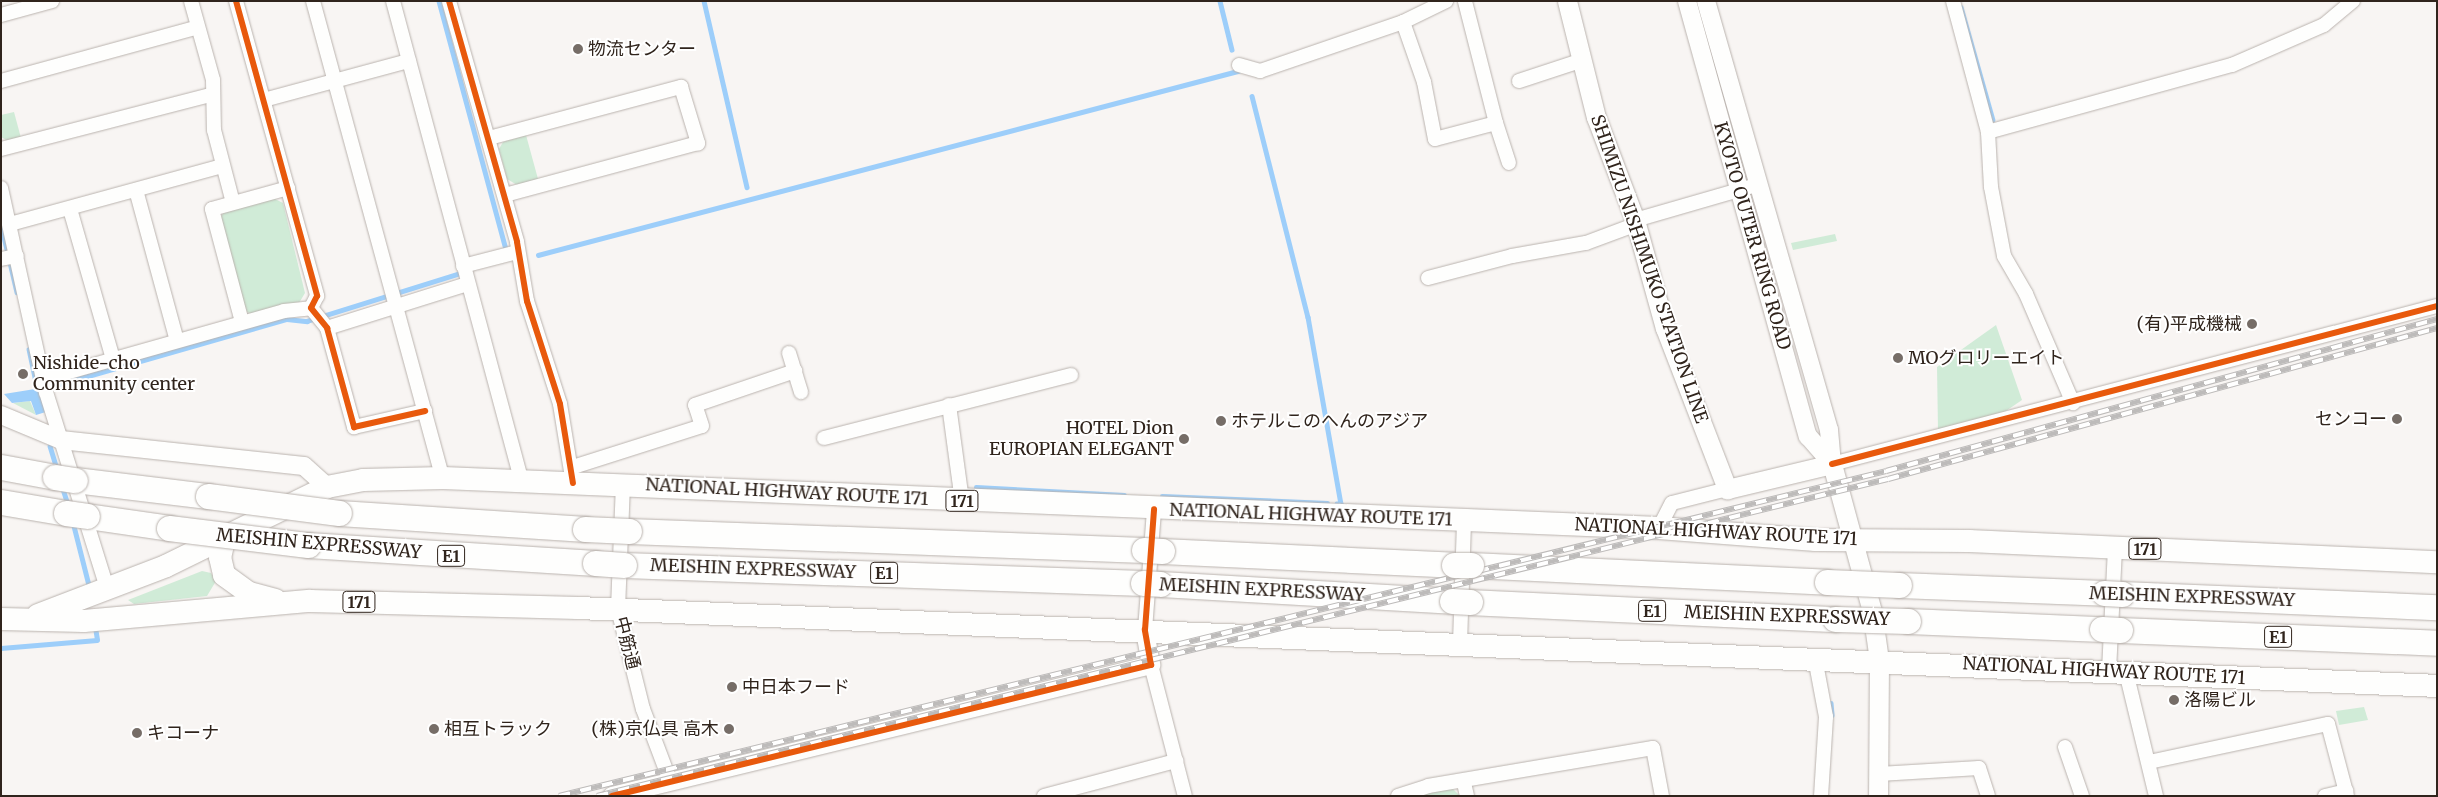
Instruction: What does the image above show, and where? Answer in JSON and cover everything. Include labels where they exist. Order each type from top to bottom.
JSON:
[{"type":"highway","name":"MEISHIN EXPRESSWAY","points":[[1,467],[65,478],[339,513],[585,529],[1153,550],[1827,582],[2437,607]]},
{"type":"highway","name":"NATIONAL HIGHWAY ROUTE 171","points":[[34,617],[95,594],[225,536],[326,487],[363,480],[442,478],[522,481],[573,475],[623,484],[962,501],[1659,528],[1852,540],[2115,547],[2437,562]]},
{"type":"highway","name":"MEISHIN EXPRESSWAY","points":[[1,502],[169,528],[308,545],[624,565],[1151,583],[1461,601],[1834,619],[2437,644]]},
{"type":"highway","points":[[225,536],[220,557],[224,575],[249,593],[286,602]]},
{"type":"highway","name":"NATIONAL HIGHWAY ROUTE 171","points":[[1,619],[34,617],[92,621],[286,602],[618,609],[1879,660],[2437,686]]},
{"type":"main road","name":"SHIMIZU NISHIMUKO STATION LINE","points":[[1567,1],[1580,62],[1636,222],[1664,328],[1727,489]]},
{"type":"main road","points":[[1727,489],[1832,464]]},
{"type":"main road","name":"KYOTO OUTER RING ROAD","points":[[1832,464],[1872,611],[1879,660],[1878,796]]},
{"type":"street","points":[[1,15],[52,1]]},
{"type":"street","points":[[191,1],[213,94],[214,130],[233,203]]},
{"type":"street","points":[[236,1],[317,296],[319,318],[354,427],[425,411]]},
{"type":"street","points":[[313,1],[442,478]]},
{"type":"street","points":[[393,1],[522,481]]},
{"type":"street","points":[[449,1],[505,195],[511,253],[573,475],[702,426],[695,405],[794,371]]},
{"type":"street","points":[[1238,65],[1260,71],[1403,22],[1446,1]]},
{"type":"street","points":[[1465,1],[1496,123],[1509,163]]},
{"type":"street","name":"KYOTO OUTER RING ROAD","points":[[1687,1],[1748,187]]},
{"type":"street","name":"KYOTO OUTER RING ROAD","points":[[1706,1],[1748,187],[1808,436],[1832,464]]},
{"type":"street","points":[[1953,1],[1988,132],[1991,187],[2004,256],[2026,294],[2073,403]]},
{"type":"street","points":[[1988,132],[2232,65],[2324,26],[2353,1]]},
{"type":"street","points":[[1403,22],[1424,82],[1435,139],[1496,123]]},
{"type":"street","points":[[1,81],[198,27]]},
{"type":"street","points":[[264,100],[408,61]]},
{"type":"street","points":[[1519,81],[1580,62]]},
{"type":"street","points":[[489,138],[681,87],[698,144],[505,195]]},
{"type":"street","points":[[1,149],[213,94]]},
{"type":"street","points":[[6,216],[70,209],[222,166]]},
{"type":"street","points":[[1428,278],[1512,256],[1586,243],[1636,222],[1748,187]]},
{"type":"street","points":[[1,188],[45,384],[61,440],[95,594]]},
{"type":"street","points":[[242,322],[212,209],[288,188]]},
{"type":"street","points":[[136,190],[177,341]]},
{"type":"street","points":[[70,209],[113,359]]},
{"type":"street","points":[[45,384],[113,359],[242,322],[319,318],[394,299],[465,274],[511,253]]},
{"type":"street","points":[[1,259],[17,256]]},
{"type":"street","points":[[1832,464],[2073,403],[2437,306]]},
{"type":"street","points":[[789,353],[801,392]]},
{"type":"street","points":[[824,438],[1071,375]]},
{"type":"street","points":[[949,405],[962,501]]},
{"type":"street","points":[[1,415],[61,440],[304,466],[326,487]]},
{"type":"street","name":"中筋通","points":[[623,484],[618,609],[643,709],[672,788]]},
{"type":"street","points":[[1659,528],[1672,503],[1727,489]]},
{"type":"street","points":[[1154,509],[1145,630],[1151,665],[1185,796]]},
{"type":"street","points":[[1460,643],[1464,520]]},
{"type":"street","points":[[2115,547],[2118,671],[2149,762],[2156,796]]},
{"type":"street","points":[[1815,658],[1826,717],[1820,796]]},
{"type":"street","points":[[612,796],[672,788],[1151,665]]},
{"type":"street","points":[[2149,762],[2328,724],[2347,794],[2325,796]]},
{"type":"street","points":[[2065,747],[2082,796]]},
{"type":"street","points":[[1398,796],[1465,789],[1653,748],[1662,796]]},
{"type":"street","points":[[1044,796],[1176,761]]},
{"type":"street","points":[[1879,774],[1979,768],[1988,796]]},
{"type":"green space","points":[[14,112],[21,138],[8,141],[1,137],[1,115]]},
{"type":"green space","points":[[526,135],[538,179],[517,185],[507,179],[499,149],[503,142]]},
{"type":"green space","points":[[273,198],[283,203],[305,293],[299,303],[251,314],[240,308],[219,220],[225,210]]},
{"type":"green space","points":[[1835,234],[1837,241],[1793,250],[1791,243]]},
{"type":"green space","points":[[1996,325],[2022,400],[2000,415],[1938,431],[1937,367]]},
{"type":"green space","points":[[30,401],[36,415],[13,403]]},
{"type":"green space","points":[[202,571],[211,573],[216,581],[207,596],[134,604],[128,600]]},
{"type":"green space","points":[[2364,707],[2368,720],[2339,725],[2336,711]]},
{"type":"green space","points":[[1451,787],[1460,796],[1414,796]]},
{"type":"water","points":[[39,383],[49,411],[36,415],[31,401],[12,403],[4,394],[35,389]]},
{"type":"waterway","points":[[439,1],[507,253]]},
{"type":"waterway","points":[[704,1],[747,187]]},
{"type":"waterway","points":[[1220,1],[1232,50]]},
{"type":"waterway","points":[[1961,7],[1993,120]]},
{"type":"waterway","points":[[538,255],[1238,71]]},
{"type":"waterway","points":[[1252,96],[1308,317],[1341,504],[1337,504]]},
{"type":"waterway","points":[[1,224],[17,292]]},
{"type":"waterway","points":[[46,388],[287,319],[307,321],[463,272]]},
{"type":"waterway","points":[[29,349],[37,388]]},
{"type":"waterway","points":[[50,446],[57,469]]},
{"type":"waterway","points":[[62,486],[68,505]]},
{"type":"waterway","points":[[976,487],[1124,495]]},
{"type":"waterway","points":[[1162,496],[1327,503]]},
{"type":"waterway","points":[[73,522],[90,589]]},
{"type":"waterway","points":[[1,648],[97,640],[95,627]]},
{"type":"waterway","points":[[1831,703],[1832,715]]},
{"type":"railway","points":[[559,796],[1886,471],[2437,319]]},
{"type":"railway","points":[[597,796],[1888,479],[2437,328]]},
{"type":"cycle path","points":[[236,1],[317,296],[311,308],[327,328],[354,427],[425,411]]},
{"type":"cycle path","points":[[449,1],[517,242],[527,301],[560,404],[573,483]]},
{"type":"cycle path","points":[[1832,464],[2437,306]]},
{"type":"cycle path","points":[[612,796],[1151,665],[1145,630],[1154,509]]},
{"type":"place","name":"物流センター","points":[[578,49]]},
{"type":"place","name":"(有)平成機械","points":[[2252,324]]},
{"type":"place","name":"MOグロリーエイト","points":[[1898,358]]},
{"type":"place","name":"Nishide-cho Community center","points":[[23,374]]},
{"type":"place","name":"センコー","points":[[2397,419]]},
{"type":"place","name":"ホテルこのへんのアジア","points":[[1221,421]]},
{"type":"place","name":"HOTEL Dion EUROPIAN ELEGANT","points":[[1184,439]]},
{"type":"place","name":"中日本フード","points":[[732,687]]},
{"type":"place","name":"洛陽ビル","points":[[2174,700]]},
{"type":"place","name":"相互トラック","points":[[434,729]]},
{"type":"place","name":"(株)京仏具 高木","points":[[729,729]]},
{"type":"place","name":"キコーナ","points":[[137,733]]}]
